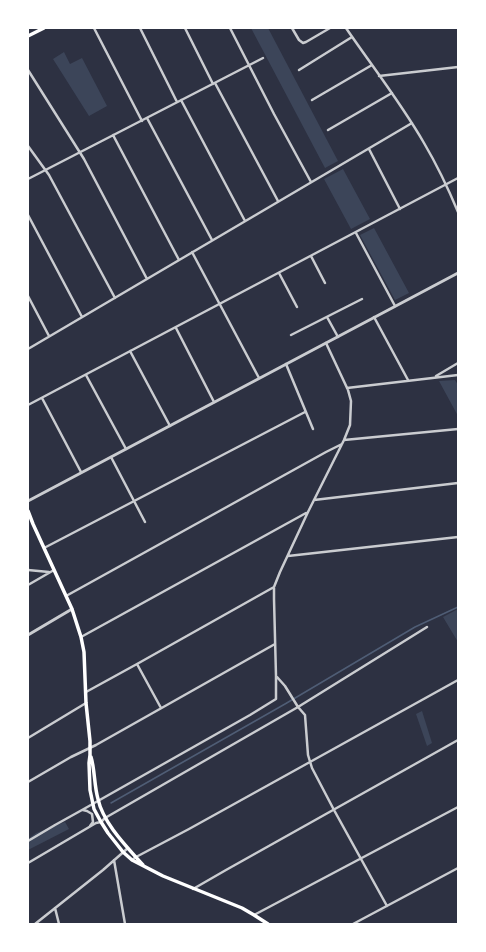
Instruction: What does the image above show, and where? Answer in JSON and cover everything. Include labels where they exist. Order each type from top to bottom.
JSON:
[{"type":"main road","points":[[28,36],[44,28]]},
{"type":"main road","points":[[28,511],[52,571],[72,609],[81,637],[84,652],[90,748],[90,790],[94,809],[101,822],[123,852],[145,867],[193,889],[242,908],[268,924]]},
{"type":"main road","points":[[90,755],[93,764],[98,801],[105,818],[128,848],[134,859]]},
{"type":"street","points":[[94,28],[142,120]]},
{"type":"street","points":[[140,28],[177,102]]},
{"type":"street","points":[[185,28],[278,201]]},
{"type":"street","points":[[230,28],[311,182]]},
{"type":"street","points":[[292,28],[299,40],[303,43],[330,28]]},
{"type":"street","points":[[346,28],[412,123],[432,156],[458,212]]},
{"type":"street","points":[[299,70],[352,37]]},
{"type":"street","points":[[28,179],[263,58]]},
{"type":"street","points":[[312,100],[372,65]]},
{"type":"street","points":[[379,76],[458,67]]},
{"type":"street","points":[[28,70],[80,152],[147,279]]},
{"type":"street","points":[[328,130],[392,93]]},
{"type":"street","points":[[181,100],[246,221]]},
{"type":"street","points":[[147,118],[212,240]]},
{"type":"street","points":[[28,349],[412,123]]},
{"type":"street","points":[[113,135],[179,260]]},
{"type":"street","points":[[28,146],[45,170],[115,298]]},
{"type":"street","points":[[369,149],[400,209]]},
{"type":"street","points":[[28,405],[458,178]]},
{"type":"street","points":[[28,215],[82,317]]},
{"type":"street","points":[[356,233],[395,306]]},
{"type":"street","points":[[192,252],[259,378]]},
{"type":"street","points":[[311,256],[325,283]]},
{"type":"street","points":[[279,273],[297,307]]},
{"type":"street","points":[[28,501],[458,273]]},
{"type":"street","points":[[28,296],[50,337]]},
{"type":"street","points":[[292,335],[362,299]]},
{"type":"street","points":[[327,317],[338,337]]},
{"type":"street","points":[[374,317],[408,380]]},
{"type":"street","points":[[176,328],[214,402]]},
{"type":"street","points":[[28,841],[55,824],[93,804],[276,699],[274,587],[350,425],[351,401],[347,388],[326,343]]},
{"type":"street","points":[[130,351],[170,426]]},
{"type":"street","points":[[434,378],[458,363]]},
{"type":"street","points":[[286,364],[313,429]]},
{"type":"street","points":[[347,388],[458,374]]},
{"type":"street","points":[[86,375],[126,449]]},
{"type":"street","points":[[42,398],[81,472]]},
{"type":"street","points":[[44,548],[305,412]]},
{"type":"street","points":[[344,440],[458,429]]},
{"type":"street","points":[[66,597],[307,462],[342,444]]},
{"type":"street","points":[[111,457],[145,522]]},
{"type":"street","points":[[314,500],[458,483]]},
{"type":"street","points":[[81,637],[308,512]]},
{"type":"street","points":[[28,524],[33,524]]},
{"type":"street","points":[[288,556],[458,537]]},
{"type":"street","points":[[28,570],[52,571]]},
{"type":"street","points":[[28,585],[52,571]]},
{"type":"street","points":[[86,692],[274,587]]},
{"type":"street","points":[[28,635],[72,609]]},
{"type":"street","points":[[28,863],[298,707],[427,628]]},
{"type":"street","points":[[28,782],[275,644]]},
{"type":"street","points":[[137,664],[161,708]]},
{"type":"street","points":[[276,676],[285,686],[298,707],[305,715],[309,762],[387,906]]},
{"type":"street","points":[[134,859],[458,680]]},
{"type":"street","points":[[28,738],[86,703]]},
{"type":"street","points":[[193,889],[458,740]]},
{"type":"street","points":[[254,915],[458,807]]},
{"type":"street","points":[[82,810],[92,814],[93,822],[90,827]]},
{"type":"street","points":[[35,924],[128,848]]},
{"type":"street","points":[[114,860],[126,924]]},
{"type":"street","points":[[353,924],[458,868]]},
{"type":"street","points":[[56,908],[59,924]]},
{"type":"shaded area","points":[[251,28],[268,28],[338,161],[325,168]]},
{"type":"shaded area","points":[[64,52],[70,64],[82,58],[107,106],[89,116],[53,59]]},
{"type":"shaded area","points":[[343,169],[370,219],[351,229],[324,179]]},
{"type":"shaded area","points":[[374,228],[409,293],[395,300],[360,235]]},
{"type":"shaded area","points":[[455,380],[458,385],[458,416],[439,381]]},
{"type":"shaded area","points":[[458,609],[458,642],[443,617]]},
{"type":"shaded area","points":[[422,711],[432,743],[427,746],[416,714]]},
{"type":"shaded area","points":[[65,822],[69,829],[28,850],[28,839],[36,833]]},
{"type":"waterway","points":[[111,803],[285,704],[415,627],[458,607]]}]
